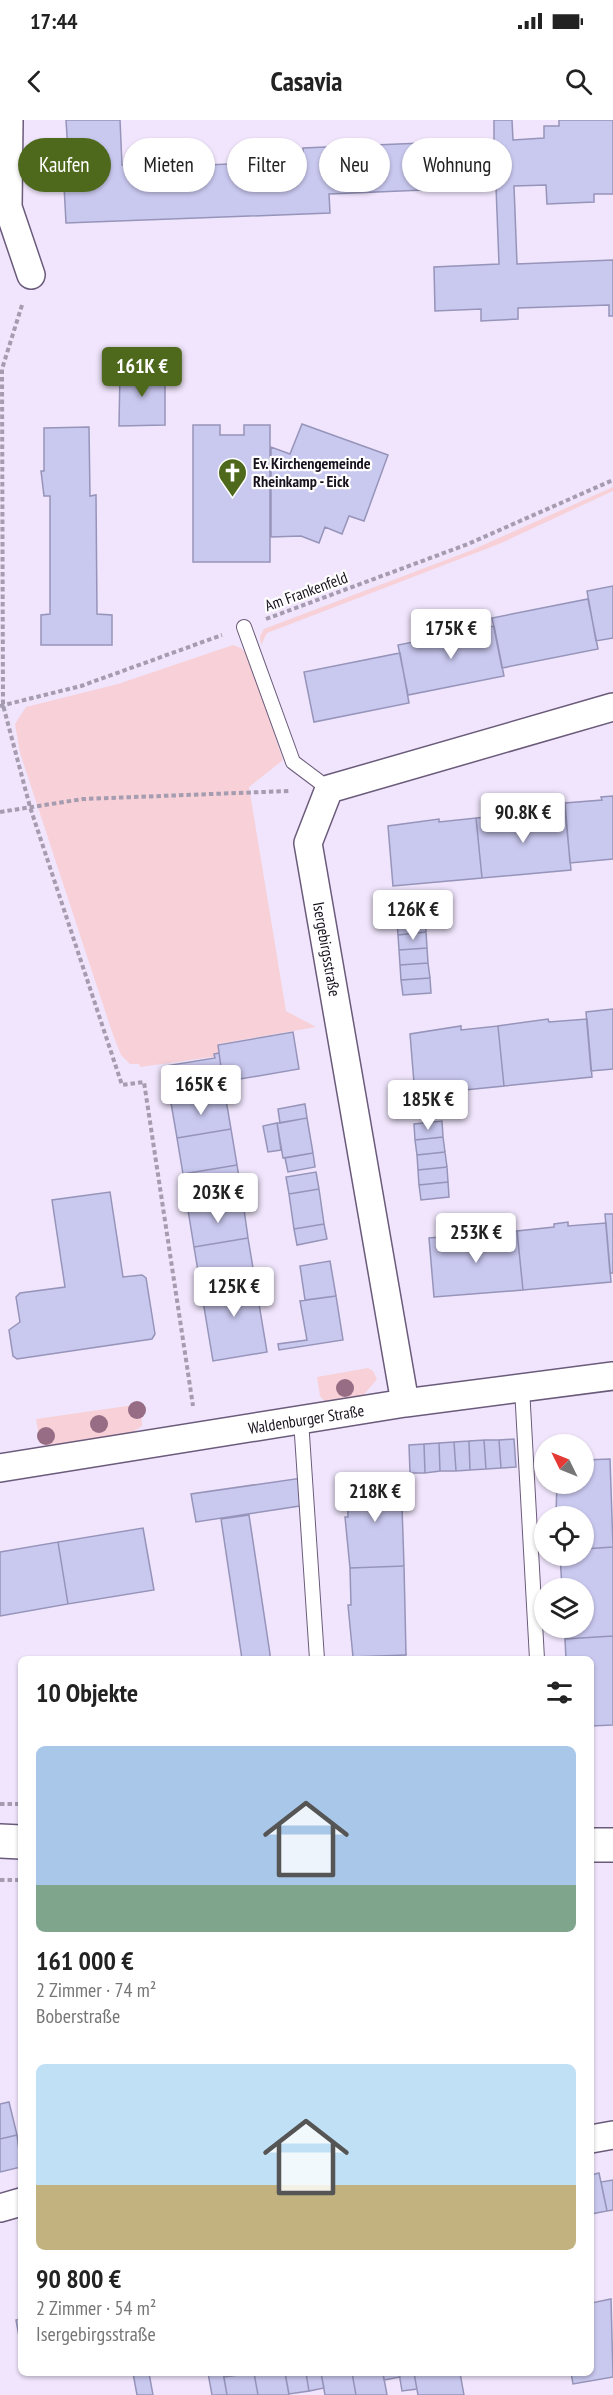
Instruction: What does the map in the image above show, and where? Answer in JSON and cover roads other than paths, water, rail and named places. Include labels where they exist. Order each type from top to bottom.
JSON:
[{"type":"street","points":[[9,120],[8,207],[31,275]]},
{"type":"street","points":[[329,789],[613,707]]},
{"type":"street","name":"Isergebirgsstraße","points":[[329,789],[308,843],[405,1403]]},
{"type":"street","name":"Waldenburger Straße","points":[[0,1468],[405,1403],[613,1376]]},
{"type":"street","points":[[0,1842],[18,1842]]},
{"type":"street","points":[[594,1845],[613,1845]]},
{"type":"street","points":[[594,2138],[613,2134]]},
{"type":"street","points":[[0,2208],[18,2203]]},
{"type":"lane","points":[[244,627],[293,762],[329,789]]},
{"type":"lane","points":[[522,1388],[537,1656]]},
{"type":"lane","points":[[302,1420],[317,1656]]},
{"type":"place","name":"Ev. Kirchengemeinde Rheinkamp - Eick","points":[[232,498]]}]
